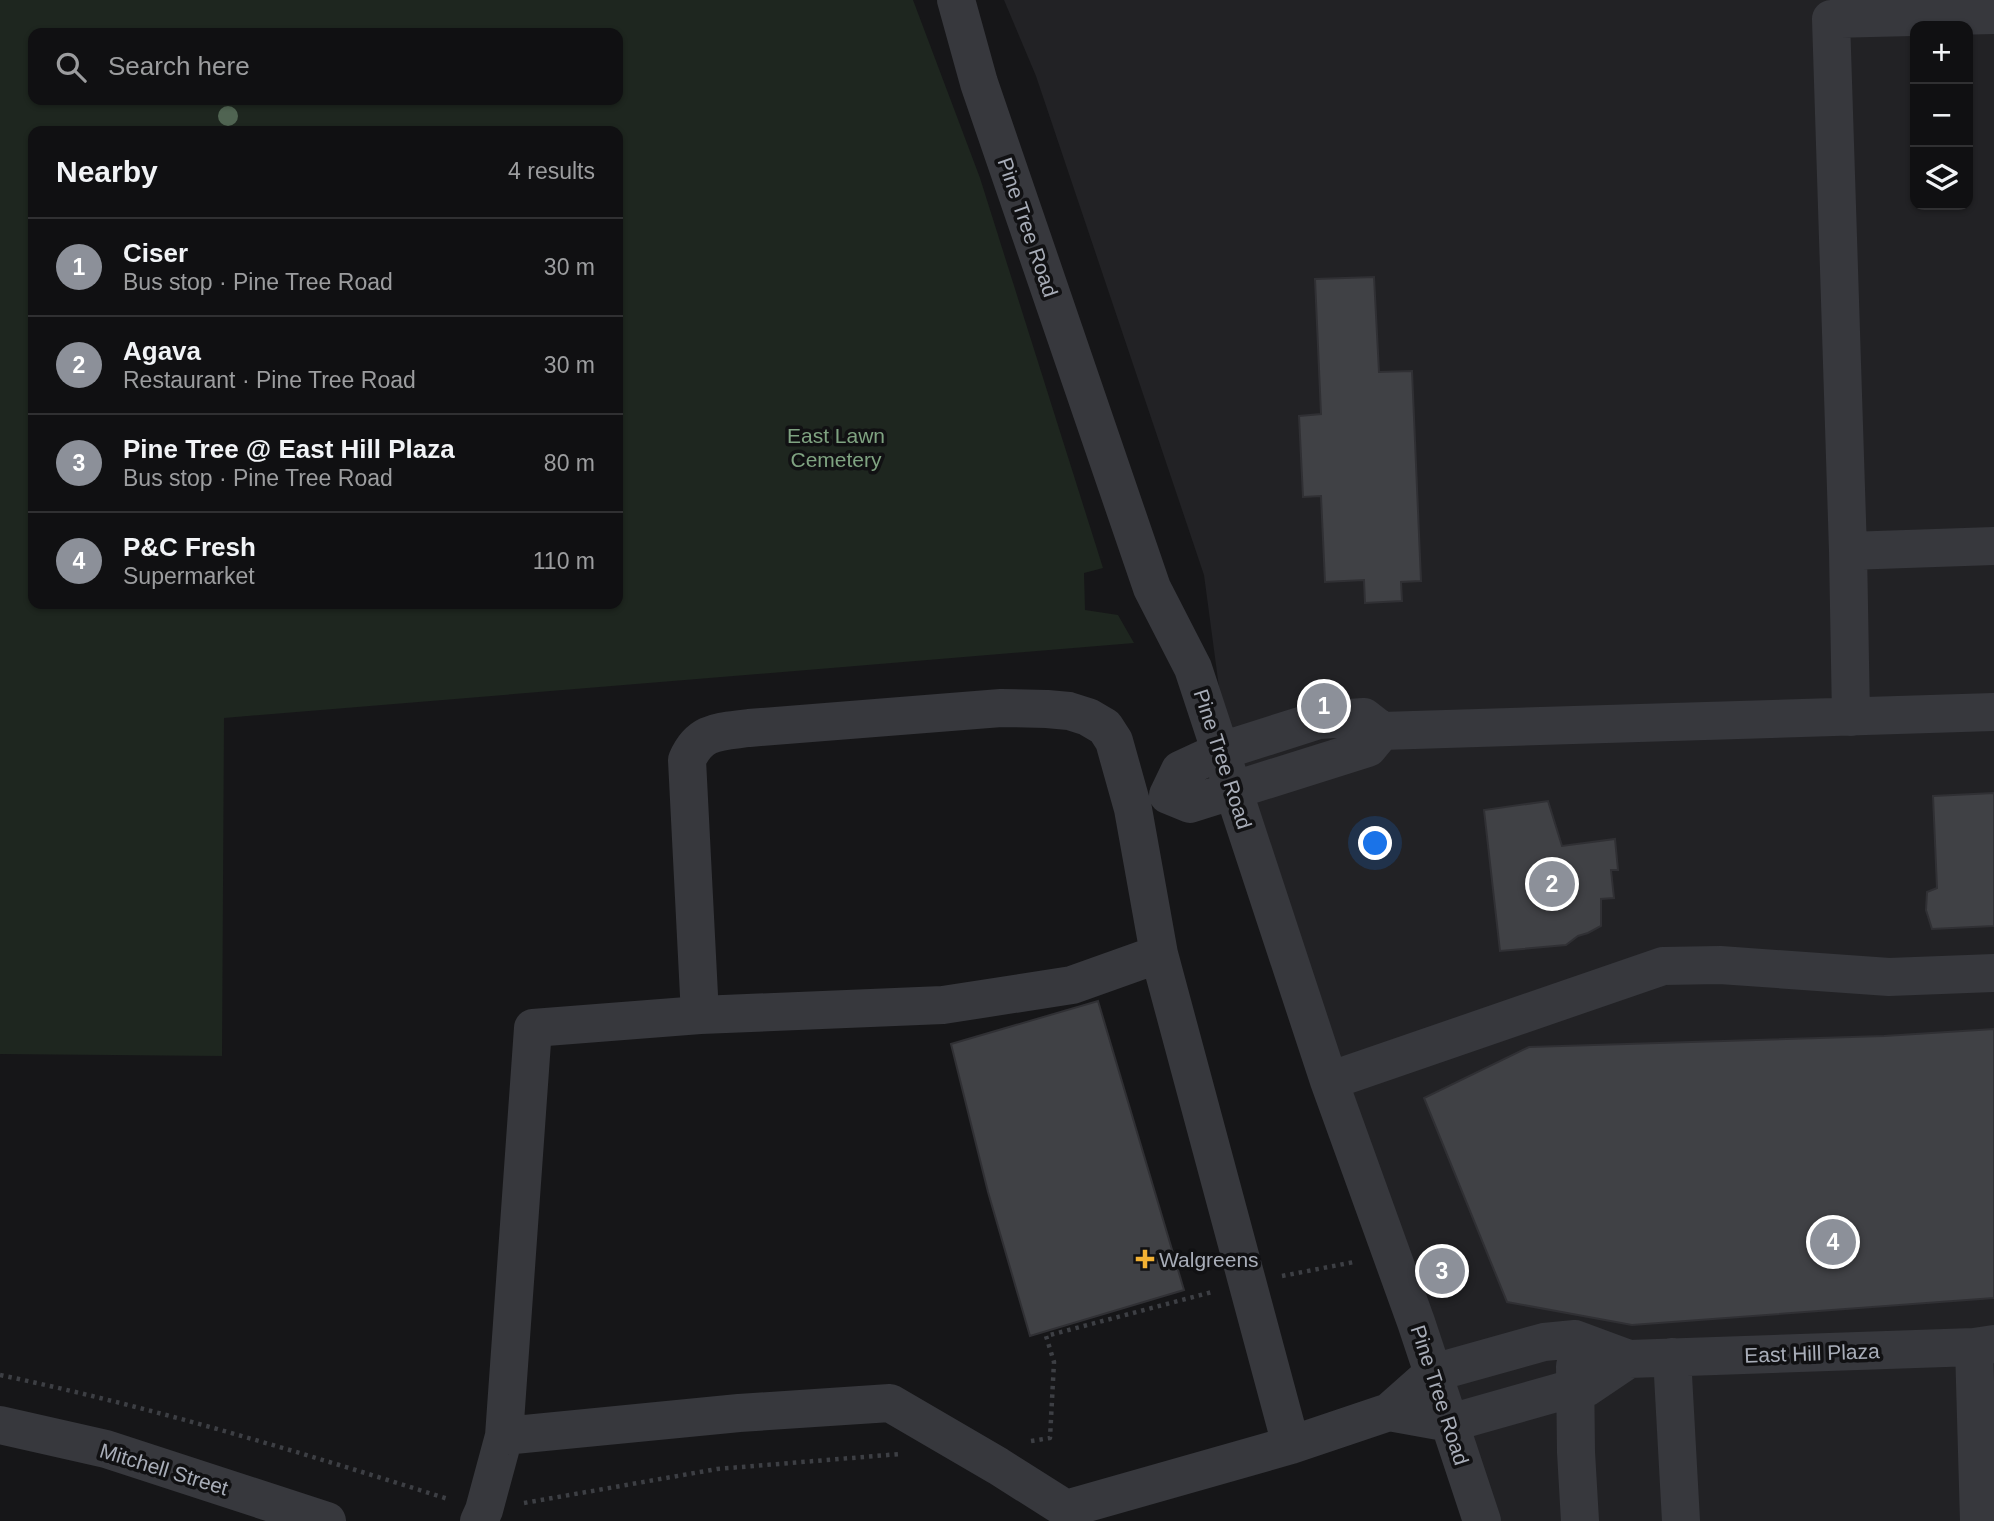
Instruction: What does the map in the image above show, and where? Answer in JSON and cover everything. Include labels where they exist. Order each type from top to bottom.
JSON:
[{"type":"street","name":"Pine Tree Road","points":[[956,0],[979,83],[1152,588],[1193,668],[1329,1080],[1433,1373],[1482,1521]]},
{"type":"street","points":[[1851,717],[1831,19],[1994,15]]},
{"type":"street","points":[[1848,551],[1994,546]]},
{"type":"street","points":[[700,1014],[687,760],[702,737],[749,728],[1001,708],[1069,711],[1088,717],[1105,727],[1114,741],[1133,809],[1159,954],[1291,1444]]},
{"type":"street","points":[[1133,809],[1168,795],[1180,770],[1221,751],[1319,720],[1334,718],[1364,717],[1382,731],[1994,712]]},
{"type":"street","points":[[1168,795],[1190,804],[1233,792],[1368,748],[1382,731]]},
{"type":"street","points":[[479,1521],[504,1436],[533,1028],[700,1014],[943,1005],[1072,985],[1159,954]]},
{"type":"street","points":[[1329,1080],[1663,966],[1720,965],[1889,977],[1994,973]]},
{"type":"street","points":[[1575,1339],[1576,1452],[1580,1521]]},
{"type":"street","name":"East Hill Plaza","points":[[1433,1373],[1544,1342],[1575,1339],[1629,1359],[1984,1346]]},
{"type":"street","points":[[1979,1521],[1984,1346]]},
{"type":"street","points":[[1672,1357],[1681,1521]]},
{"type":"street","points":[[1389,1412],[1450,1423],[1563,1391],[1586,1388],[1629,1359]]},
{"type":"street","points":[[504,1436],[739,1413],[890,1403],[998,1466],[1072,1515],[1389,1412],[1433,1373]]},
{"type":"street","name":"Mitchell Street","points":[[0,1426],[106,1449],[327,1521]]},
{"type":"shaded area","points":[[1004,0],[1994,0],[1994,1521],[1482,1521],[1233,792],[1204,575],[1036,76]]},
{"type":"green space","name":"East Lawn Cemetery","points":[[0,0],[913,0],[980,178],[1103,568],[1084,573],[1085,610],[1118,615],[1134,643],[224,718],[222,1056],[0,1054]]},
{"type":"building","points":[[1374,277],[1379,372],[1412,371],[1421,581],[1401,582],[1402,601],[1365,603],[1364,580],[1325,582],[1321,496],[1303,497],[1299,416],[1321,414],[1315,279]]},
{"type":"building","points":[[1994,793],[1994,926],[1932,929],[1926,910],[1927,892],[1937,888],[1933,796]]},
{"type":"building","points":[[1548,801],[1562,846],[1615,839],[1618,870],[1611,870],[1614,898],[1601,899],[1601,926],[1578,936],[1566,945],[1500,951],[1484,810]]},
{"type":"building","points":[[1098,1001],[1184,1290],[1030,1336],[988,1192],[951,1044]]},
{"type":"building","points":[[1994,1029],[1994,1298],[1632,1325],[1507,1302],[1424,1098],[1529,1047],[1884,1036]]},
{"type":"place","name":"Ciser","points":[[1324,706]]},
{"type":"place","name":"Agava","points":[[1552,884]]},
{"type":"place","name":"P&C Fresh","points":[[1833,1242]]},
{"type":"place","name":"Walgreens","points":[[1145,1259]]},
{"type":"place","name":"Pine Tree @ East Hill Plaza","points":[[1442,1271]]}]
